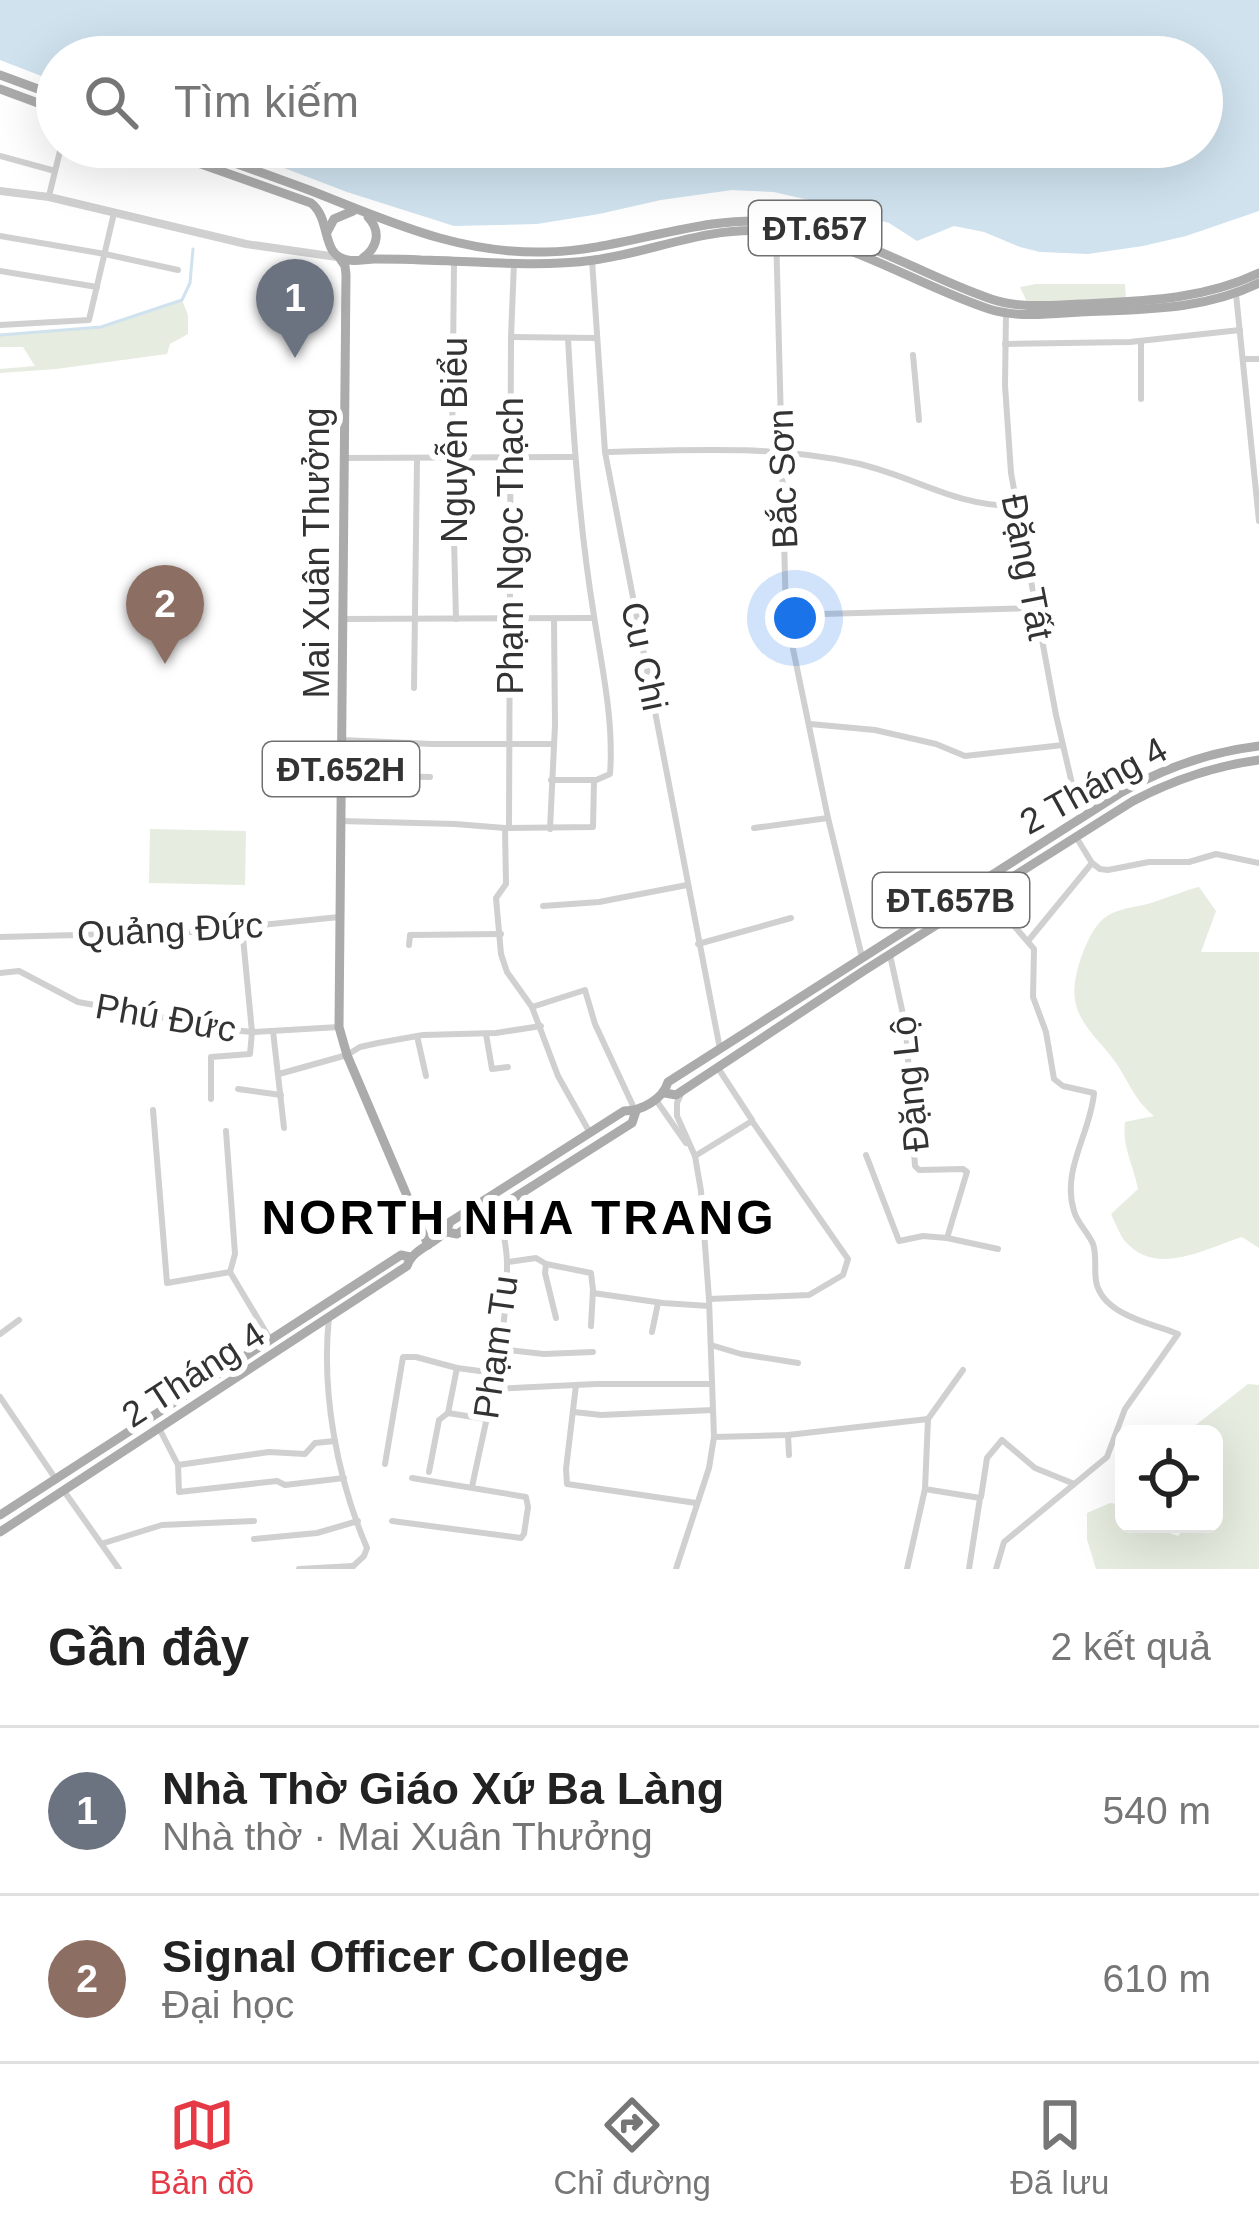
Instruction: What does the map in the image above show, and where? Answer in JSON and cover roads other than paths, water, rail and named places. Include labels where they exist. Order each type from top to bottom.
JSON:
[{"type":"main road","points":[[0,75],[36,88]]},
{"type":"main road","points":[[0,88],[36,102]]},
{"type":"main road","points":[[214,168],[302,198],[320,210],[329,246],[339,257]]},
{"type":"main road","name":"ĐT.657","points":[[247,168],[422,235],[461,245],[591,255]]},
{"type":"main road","points":[[327,232],[339,214],[361,212],[372,222],[377,236],[372,250],[346,275]]},
{"type":"main road","name":"ĐT.657","points":[[339,257],[514,263],[776,227],[831,243],[958,297],[1042,314],[1166,309],[1259,284]]},
{"type":"main road","name":"Mai Xuân Thưởng","points":[[339,257],[346,275],[339,1027],[428,1245]]},
{"type":"main road","name":"ĐT.657","points":[[1235,289],[1259,273]]},
{"type":"main road","name":"2 Tháng 4","points":[[0,1532],[407,1266],[410,1257],[447,1232],[450,1222],[624,1111],[636,1111],[660,1096],[668,1082],[1080,818],[1165,771],[1259,746]]},
{"type":"main road","name":"2 Tháng 4","points":[[660,1096],[676,1095],[865,970],[1162,786],[1224,765],[1259,760]]},
{"type":"main road","points":[[1080,818],[1087,830]]},
{"type":"main road","points":[[862,957],[865,970]]},
{"type":"main road","name":"2 Tháng 4","points":[[447,1232],[457,1234],[632,1123],[636,1111]]},
{"type":"main road","name":"2 Tháng 4","points":[[0,1514],[401,1255],[410,1257]]},
{"type":"street","points":[[0,156],[36,166]]},
{"type":"street","points":[[44,168],[55,171]]},
{"type":"street","points":[[49,197],[56,168]]},
{"type":"street","points":[[0,191],[49,197],[246,244],[339,257]]},
{"type":"street","points":[[0,325],[89,320],[115,213]]},
{"type":"street","name":"Bắc Sơn","points":[[776,227],[786,615],[862,957]]},
{"type":"street","points":[[301,250],[318,245],[327,232]]},
{"type":"street","points":[[0,236],[178,270]]},
{"type":"street","name":"Cu Chi","points":[[591,255],[605,452],[721,1049]]},
{"type":"street","name":"Nguyễn Biểu","points":[[454,261],[456,619]]},
{"type":"street","name":"Phạm Ngọc Thạch","points":[[507,828],[514,263]]},
{"type":"street","points":[[0,271],[97,286]]},
{"type":"street","points":[[1235,289],[1259,521]]},
{"type":"street","name":"Đặng Tất","points":[[1006,309],[1007,440],[1016,506],[1080,818]]},
{"type":"street","points":[[1005,344],[1141,341],[1240,330]]},
{"type":"street","points":[[511,337],[596,338]]},
{"type":"street","points":[[551,780],[595,780],[607,777],[610,768],[605,676],[574,457],[568,338]]},
{"type":"street","points":[[1141,341],[1141,399]]},
{"type":"street","points":[[914,356],[919,420]]},
{"type":"street","points":[[1243,359],[1259,359]]},
{"type":"street","points":[[1248,411],[1259,411]]},
{"type":"street","points":[[605,452],[729,449],[814,455],[856,463],[958,499],[1016,506]]},
{"type":"street","points":[[342,458],[574,457]]},
{"type":"street","points":[[414,688],[417,460]]},
{"type":"street","points":[[786,615],[1035,608]]},
{"type":"street","points":[[342,619],[594,618]]},
{"type":"street","points":[[550,829],[554,620]]},
{"type":"street","points":[[810,724],[875,730],[965,755],[1063,746]]},
{"type":"street","points":[[341,740],[554,744]]},
{"type":"street","points":[[341,775],[430,777]]},
{"type":"street","points":[[340,821],[593,827],[595,780]]},
{"type":"street","points":[[754,828],[828,818]]},
{"type":"street","points":[[507,828],[506,884],[496,898],[501,954],[507,972],[532,1007],[558,1076],[590,1133]]},
{"type":"street","points":[[1076,837],[1100,869],[1189,862],[1216,854],[1259,862]]},
{"type":"street","points":[[1028,941],[1093,863]]},
{"type":"street","points":[[544,906],[598,902],[687,885]]},
{"type":"street","points":[[991,891],[1035,958],[1033,997],[1046,1032],[1053,1076],[1063,1086],[1094,1093],[1076,1154],[1072,1201],[1095,1250],[1097,1288],[1115,1309],[1178,1334],[1125,1409],[1107,1457],[1004,1542],[996,1569]]},
{"type":"street","name":"Quảng Đức","points":[[0,938],[192,932],[339,917]]},
{"type":"street","points":[[698,944],[791,919]]},
{"type":"street","points":[[211,1099],[211,1057],[250,1054],[242,927]]},
{"type":"street","points":[[409,945],[410,934],[501,934]]},
{"type":"street","name":"Đặng Lộ","points":[[866,1155],[899,1241],[946,1238],[967,1172],[915,1166],[906,1028],[890,956]]},
{"type":"street","name":"Phú Đức","points":[[0,973],[20,971],[78,1002],[251,1032],[339,1027]]},
{"type":"street","points":[[532,1007],[585,990],[636,1111]]},
{"type":"street","points":[[278,1074],[417,1036],[541,1026]]},
{"type":"street","points":[[273,1031],[284,1128]]},
{"type":"street","points":[[486,1034],[492,1069],[508,1067]]},
{"type":"street","points":[[417,1036],[426,1076]]},
{"type":"street","points":[[593,1293],[658,1303],[808,1295],[843,1275],[848,1259],[718,1068]]},
{"type":"street","points":[[238,1089],[281,1095]]},
{"type":"street","points":[[676,1569],[709,1468],[714,1437],[701,1191],[695,1156],[677,1116],[682,1091]]},
{"type":"street","points":[[660,1096],[695,1156]]},
{"type":"street","points":[[154,1110],[167,1282],[230,1272]]},
{"type":"street","points":[[695,1156],[752,1121]]},
{"type":"street","points":[[226,1131],[235,1254],[230,1272],[270,1340]]},
{"type":"street","name":"Phạm Tu","points":[[472,1487],[500,1349],[507,1262],[498,1208]]},
{"type":"street","points":[[946,1238],[998,1249]]},
{"type":"street","points":[[507,1262],[536,1258],[591,1273],[591,1326]]},
{"type":"street","points":[[546,1264],[556,1318]]},
{"type":"street","points":[[652,1332],[658,1303]]},
{"type":"street","points":[[299,1569],[352,1567],[367,1552],[335,1441],[327,1368],[329,1317]]},
{"type":"street","points":[[0,1334],[19,1320]]},
{"type":"street","points":[[711,1345],[798,1363]]},
{"type":"street","points":[[500,1349],[593,1352]]},
{"type":"street","points":[[385,1464],[401,1359],[416,1357],[495,1373]]},
{"type":"street","points":[[429,1472],[439,1420],[448,1413],[458,1369]]},
{"type":"street","points":[[908,1569],[925,1489],[928,1418],[962,1370]]},
{"type":"street","points":[[494,1389],[712,1384]]},
{"type":"street","points":[[576,1385],[567,1484],[697,1504]]},
{"type":"street","points":[[0,1397],[55,1478]]},
{"type":"street","points":[[574,1412],[713,1410]]},
{"type":"street","points":[[448,1413],[486,1419]]},
{"type":"street","points":[[714,1437],[788,1435],[928,1418]]},
{"type":"street","points":[[159,1428],[178,1465],[179,1492],[344,1478]]},
{"type":"street","points":[[788,1435],[789,1455]]},
{"type":"street","points":[[968,1569],[988,1458],[1002,1440],[1035,1468],[1072,1484]]},
{"type":"street","points":[[178,1465],[269,1452],[305,1454],[315,1443],[335,1441]]},
{"type":"street","points":[[392,1521],[521,1538],[526,1497],[412,1478]]},
{"type":"street","points":[[925,1489],[980,1498]]},
{"type":"street","points":[[64,1491],[119,1569]]},
{"type":"street","points":[[254,1539],[317,1532],[358,1520]]},
{"type":"street","points":[[104,1543],[162,1525],[254,1521]]},
{"type":"water","points":[[0,0],[1259,0],[1259,211],[1143,246],[1088,254],[1040,252],[954,226],[917,241],[889,223],[813,201],[774,192],[732,190],[537,224],[454,226],[284,168],[1223,168],[1223,36],[36,36],[36,74],[0,60]]},
{"type":"waterway","points":[[0,335],[101,327],[182,300],[190,283],[193,249]]},
{"type":"place","name":"Nhà Thờ Giáo Xứ Ba Làng","points":[[295,358]]},
{"type":"place","name":"Signal Officer College","points":[[165,664]]},
{"type":"district","name":"NORTH NHA TRANG","points":[[519,1217]]}]
